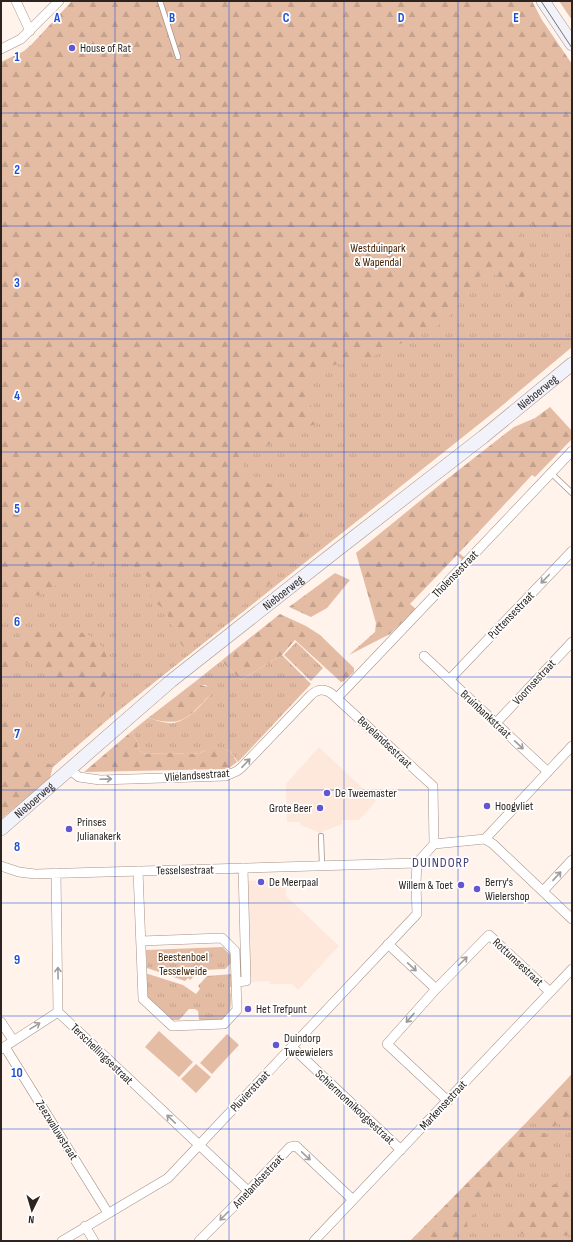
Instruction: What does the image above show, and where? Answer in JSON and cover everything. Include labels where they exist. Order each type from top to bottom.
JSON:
[{"type":"street","points":[[16,1],[30,31]]},
{"type":"street","points":[[1,49],[21,39],[59,1]]},
{"type":"street","points":[[543,1],[572,44]]},
{"type":"street","name":"Nieboerweg","points":[[1,829],[175,678],[483,437],[572,364]]},
{"type":"street","name":"Tholensestraat","points":[[337,698],[572,451]]},
{"type":"street","name":"Puttensestraat","points":[[450,679],[572,551]]},
{"type":"street","name":"Voornsestraat","points":[[496,723],[572,642]]},
{"type":"street","name":"Bruinbankstraat","points":[[424,656],[548,772]]},
{"type":"street","name":"Vlielandsestraat","points":[[70,770],[79,777],[100,780],[226,776],[241,768],[315,691],[323,689],[337,698]]},
{"type":"street","name":"Bevelandsestraat","points":[[337,698],[433,786],[434,844]]},
{"type":"street","points":[[485,839],[572,746]]},
{"type":"street","points":[[417,863],[434,844],[485,839],[493,844],[572,919]]},
{"type":"street","points":[[543,891],[572,860]]},
{"type":"street","name":"Tesselsestraat","points":[[1,866],[19,872],[35,874],[417,863]]},
{"type":"street","name":"Pluvierstraat","points":[[62,1241],[168,1178],[292,1048],[417,914],[417,863]]},
{"type":"street","points":[[236,982],[246,981],[243,868]]},
{"type":"street","points":[[138,871],[142,941],[143,999],[172,1026],[224,1024],[237,1010],[235,951],[222,938],[142,941]]},
{"type":"street","points":[[3,1048],[13,1040],[58,1012],[56,873]]},
{"type":"street","name":"Rottumsestraat","points":[[448,1101],[387,1044],[436,989],[489,935],[550,992]]},
{"type":"street","points":[[388,944],[436,989]]},
{"type":"street","name":"Markensestraat","points":[[314,1241],[572,969]]},
{"type":"street","name":"Terschellingsestraat","points":[[58,1012],[248,1191]]},
{"type":"street","points":[[1,1022],[13,1040]]},
{"type":"street","name":"Zeezwaluwstraat","points":[[3,1048],[108,1213]]},
{"type":"street","name":"Schiermonnikoogsestraat","points":[[292,1048],[400,1150]]},
{"type":"street","name":"Amelandsestraat","points":[[199,1241],[290,1147],[296,1146],[353,1200]]},
{"type":"street","points":[[86,1226],[94,1241]]},
{"type":"lane","points":[[160,1],[178,57]]},
{"type":"lane","points":[[551,473],[572,493]]},
{"type":"lane","points":[[321,836],[322,866]]},
{"type":"shaded area","name":"De Tweemaster","points":[[319,747],[376,801],[359,820],[342,820],[342,824],[320,833],[300,825],[300,822],[287,822],[286,784]]},
{"type":"shaded area","points":[[285,879],[286,896],[339,946],[298,990],[292,984],[270,984],[269,981],[251,982],[246,881]]},
{"type":"green space","name":"Westduinpark & Wapendal","points":[[72,1],[532,1],[542,20],[572,64],[571,208],[565,224],[558,231],[553,233],[542,231],[527,221],[515,221],[520,236],[526,270],[527,288],[524,296],[518,300],[509,302],[507,284],[502,278],[492,274],[481,275],[474,282],[453,313],[434,328],[374,356],[359,361],[329,366],[318,372],[309,389],[315,424],[247,454],[243,463],[248,471],[285,493],[296,502],[302,513],[299,526],[305,531],[304,541],[298,547],[288,563],[276,574],[273,581],[186,650],[178,640],[163,608],[151,600],[149,578],[139,569],[113,558],[102,560],[93,564],[64,580],[44,594],[1,602],[1,62],[24,51]]},
{"type":"green space","name":"Westduinpark & Wapendal","points":[[423,1],[572,73],[572,347],[498,409],[112,716],[1,812],[1,62]]},
{"type":"green space","points":[[559,1],[572,1],[572,20]]},
{"type":"green space","points":[[550,407],[572,431],[572,439],[535,477],[532,475],[459,553],[465,558],[462,560],[457,555],[410,604],[416,609],[390,634],[349,655],[375,632],[376,623],[356,553],[514,427],[535,418]]},
{"type":"green space","points":[[335,573],[350,580],[327,608],[311,617],[289,607]]},
{"type":"green space","points":[[280,614],[306,626],[320,635],[354,668],[354,672],[341,682],[295,640],[282,655],[241,680],[221,661]]},
{"type":"green space","points":[[54,629],[84,633],[99,643],[105,652],[110,672],[110,682],[107,691],[101,698],[92,702],[78,700],[67,691],[53,673],[34,662],[26,663],[11,671],[1,672],[1,643],[33,630]]},
{"type":"green space","points":[[296,642],[323,668],[311,681],[284,655]]},
{"type":"green space","points":[[282,655],[311,684],[238,762],[230,751],[225,750],[206,750],[200,753],[189,754],[148,754],[139,750],[132,731],[148,718],[171,723],[185,719],[211,694],[206,685],[201,685],[196,681],[221,661],[241,680]]},
{"type":"green space","points":[[196,681],[201,685],[211,688],[211,694],[190,715],[184,719],[170,722],[148,718]]},
{"type":"green space","points":[[1,719],[11,728],[19,750],[25,758],[35,763],[47,763],[53,766],[50,778],[1,819]]},
{"type":"green space","points":[[132,731],[139,750],[143,753],[189,754],[200,753],[206,750],[225,750],[230,751],[237,762],[228,769],[84,772]]},
{"type":"green space","name":"Beestenboel Tesselweide","points":[[223,947],[231,956],[231,963],[225,969],[201,970],[190,980],[188,978],[185,981],[147,968],[146,950]]},
{"type":"green space","points":[[145,973],[183,985],[196,994],[200,989],[198,986],[207,976],[232,974],[234,987],[230,987],[231,1005],[229,1012],[224,1020],[199,1020],[198,1011],[195,1009],[189,1009],[179,1020],[170,1020],[146,998]]},
{"type":"green space","points":[[159,1031],[193,1062],[179,1077],[145,1047]]},
{"type":"green space","points":[[227,1034],[239,1045],[212,1074],[200,1063]]},
{"type":"green space","points":[[196,1064],[211,1077],[196,1093],[181,1079]]},
{"type":"green space","points":[[572,1074],[572,1241],[415,1241]]},
{"type":"green space","points":[[572,1074],[572,1112],[557,1124],[548,1127],[530,1119]]},
{"type":"green space","points":[[525,1124],[535,1131],[547,1134],[550,1149],[548,1158],[523,1162],[491,1192],[467,1222],[469,1241],[410,1241]]},
{"type":"green space","points":[[572,1176],[572,1234],[547,1239],[514,1232],[505,1226],[506,1214],[518,1203],[547,1186],[562,1183]]},
{"type":"tram line","points":[[541,1],[572,48]]},
{"type":"place","name":"House of Rat","points":[[72,48]]},
{"type":"place","name":"De Tweemaster","points":[[327,793]]},
{"type":"place","name":"Hoogvliet","points":[[487,806]]},
{"type":"place","name":"Grote Beer","points":[[320,808]]},
{"type":"place","name":"Prinses Julianakerk","points":[[69,829]]},
{"type":"place","name":"De Meerpaal","points":[[261,882]]},
{"type":"place","name":"Willem & Toet","points":[[461,885]]},
{"type":"place","name":"Berry's Wielershop","points":[[477,889]]},
{"type":"place","name":"Het Trefpunt","points":[[248,1009]]},
{"type":"place","name":"Duindorp Tweewielers","points":[[276,1045]]},
{"type":"district","name":"DUINDORP","points":[[441,862]]}]
